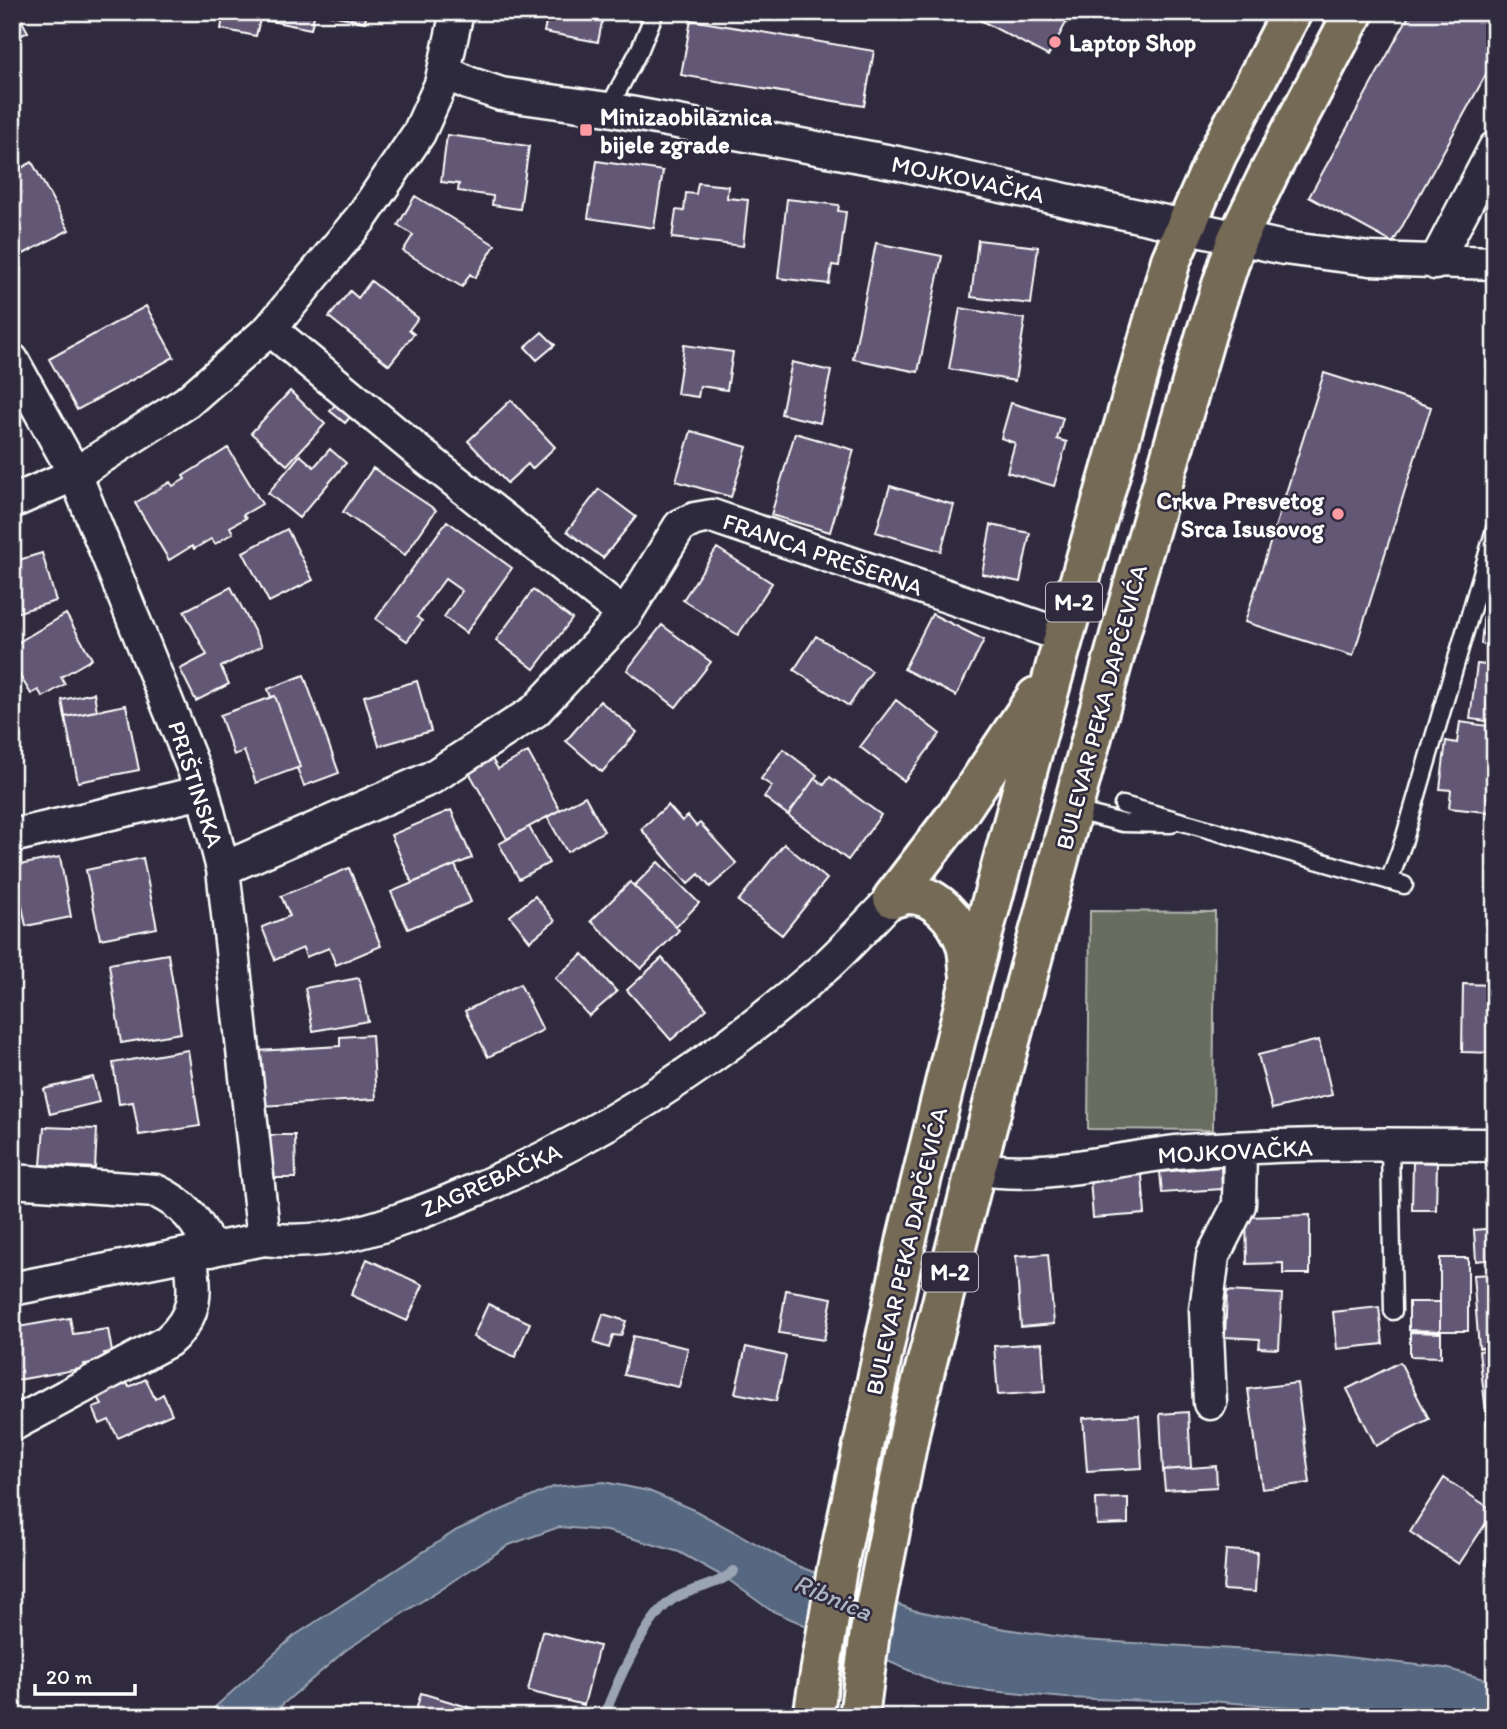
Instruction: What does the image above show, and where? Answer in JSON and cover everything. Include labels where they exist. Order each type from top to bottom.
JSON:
[{"type":"main road","name":"BULEVAR PEKA DAPČEVIĆA","points":[[813,1717],[836,1569],[907,1238],[970,981],[1061,650],[1165,282],[1185,226],[1217,155],[1292,12]]},
{"type":"main road","name":"BULEVAR PEKA DAPČEVIĆA","points":[[859,1717],[870,1632],[911,1424],[976,1168],[1142,554],[1212,313],[1237,239],[1354,12]]},
{"type":"main road","points":[[893,898],[959,812],[1061,650]]},
{"type":"main road","points":[[893,898],[909,894],[928,899],[945,910],[959,929],[966,945],[970,981]]},
{"type":"street","points":[[12,502],[75,474],[187,402],[270,328],[361,218],[427,120],[445,72],[457,12]]},
{"type":"street","name":"MOJKOVAČKA","points":[[445,72],[501,94],[608,108],[897,163],[1237,239],[1339,256],[1495,263]]},
{"type":"street","points":[[1435,262],[1495,148]]},
{"type":"street","points":[[270,328],[421,454],[625,615]]},
{"type":"street","name":"PRIŠTINSKA","points":[[12,360],[75,474],[203,792],[223,869],[264,1239]]},
{"type":"street","name":"FRANCA PREŠERNA","points":[[223,869],[431,778],[534,711],[625,615],[680,526],[695,519],[712,516],[1061,650]]},
{"type":"street","points":[[12,836],[203,792]]},
{"type":"street","name":"ZAGREBAČKA","points":[[12,1289],[264,1239],[317,1241],[384,1227],[495,1182],[570,1144],[657,1093],[741,1035],[827,965],[893,898]]},
{"type":"street","name":"MOJKOVAČKA","points":[[976,1168],[1026,1173],[1166,1153],[1240,1148],[1495,1145]]},
{"type":"street","points":[[1210,1403],[1206,1310],[1213,1256],[1239,1205],[1240,1148]]},
{"type":"street","points":[[12,1181],[156,1191],[175,1199],[191,1214],[200,1252],[192,1305],[184,1325],[178,1332],[168,1341],[12,1425]]},
{"type":"lane","points":[[608,108],[640,49],[655,12]]},
{"type":"lane","points":[[1123,805],[1396,883],[1406,831],[1495,529]]},
{"type":"lane","points":[[1072,810],[1124,823],[1188,823]]},
{"type":"lane","points":[[1390,1145],[1393,1311]]},
{"type":"green space","points":[[1090,911],[1215,912],[1213,1130],[1088,1129]]},
{"type":"water","name":"Ribnica","points":[[604,1482],[649,1491],[696,1511],[795,1565],[913,1610],[1005,1629],[1083,1640],[1320,1654],[1445,1668],[1495,1682],[1495,1717],[1449,1717],[1210,1701],[1066,1698],[938,1683],[770,1610],[726,1578],[679,1552],[607,1531],[559,1527],[509,1545],[346,1650],[268,1717],[204,1717],[294,1636],[457,1530],[553,1487]]},
{"type":"building","points":[[12,12],[17,12],[28,32],[12,40]]},
{"type":"building","points":[[224,12],[315,12],[311,29],[260,19],[256,36],[221,29]]},
{"type":"building","points":[[317,12],[367,12],[365,22]]},
{"type":"building","points":[[548,12],[604,12],[598,42],[544,32]]},
{"type":"building","points":[[982,12],[1072,12],[1048,56],[978,19]]},
{"type":"building","points":[[1411,12],[1495,12],[1495,58],[1393,243],[1309,197]]},
{"type":"building","points":[[691,20],[874,51],[864,106],[681,75]]},
{"type":"building","points":[[447,135],[529,146],[520,209],[492,205],[493,196],[458,191],[459,184],[441,182]]},
{"type":"building","points":[[597,161],[663,171],[654,228],[588,218]]},
{"type":"building","points":[[32,162],[69,230],[12,260],[12,173]]},
{"type":"building","points":[[698,183],[728,186],[727,198],[748,200],[743,246],[672,238],[676,210],[684,211],[686,193],[696,194]]},
{"type":"building","points":[[415,196],[495,245],[475,278],[470,274],[462,287],[403,251],[413,235],[398,225]]},
{"type":"building","points":[[787,199],[839,205],[838,211],[846,212],[839,266],[832,265],[829,284],[778,278]]},
{"type":"building","points":[[978,240],[1038,247],[1031,304],[971,297]]},
{"type":"building","points":[[876,243],[942,256],[918,372],[853,359]]},
{"type":"building","points":[[371,281],[418,318],[409,330],[414,334],[389,365],[329,317],[350,291],[358,298]]},
{"type":"building","points":[[146,306],[174,357],[77,410],[49,359]]},
{"type":"building","points":[[960,308],[1025,319],[1015,381],[949,369]]},
{"type":"building","points":[[542,332],[555,345],[537,360],[525,347]]},
{"type":"building","points":[[684,345],[733,352],[727,390],[700,386],[698,397],[677,394]]},
{"type":"building","points":[[792,362],[831,371],[820,423],[781,414]]},
{"type":"building","name":"Crkva Presvetog Srca Isusovog","points":[[1324,373],[1431,407],[1353,656],[1245,622]]},
{"type":"building","points":[[290,391],[325,424],[287,465],[251,433]]},
{"type":"building","points":[[342,396],[357,409],[345,423],[330,411]]},
{"type":"building","points":[[511,400],[555,447],[532,469],[528,464],[507,483],[468,441]]},
{"type":"building","points":[[1011,403],[1063,418],[1057,439],[1067,442],[1054,486],[1007,472],[1015,443],[1001,438]]},
{"type":"building","points":[[691,431],[747,447],[731,497],[676,481]]},
{"type":"building","points":[[795,433],[854,450],[830,532],[771,515]]},
{"type":"building","points":[[228,448],[262,504],[243,515],[246,518],[230,527],[233,533],[215,544],[211,539],[194,549],[192,546],[169,560],[135,503],[170,482],[173,486],[185,479],[183,476]]},
{"type":"building","points":[[330,449],[346,463],[299,518],[268,493],[300,455],[314,467]]},
{"type":"building","points":[[373,468],[436,510],[405,555],[343,512]]},
{"type":"building","points":[[890,486],[954,505],[941,551],[876,532]]},
{"type":"building","points":[[599,489],[636,517],[603,558],[567,531]]},
{"type":"building","points":[[447,521],[512,568],[466,633],[444,617],[462,591],[445,579],[417,617],[422,621],[407,641],[376,619]]},
{"type":"building","points":[[991,525],[1030,533],[1020,582],[982,574]]},
{"type":"building","points":[[287,529],[313,580],[269,602],[243,552]]},
{"type":"building","points":[[717,548],[772,583],[738,635],[683,600]]},
{"type":"building","points":[[42,553],[56,601],[12,614],[12,562]]},
{"type":"building","points":[[231,587],[262,646],[221,667],[229,684],[196,701],[180,669],[207,655],[184,611]]},
{"type":"building","points":[[533,590],[572,619],[534,669],[496,640]]},
{"type":"building","points":[[1485,603],[1495,604],[1495,646],[1481,644]]},
{"type":"building","points":[[66,614],[92,659],[61,677],[65,684],[43,697],[38,690],[31,694],[12,663],[12,646]]},
{"type":"building","points":[[932,614],[984,640],[956,696],[904,669]]},
{"type":"building","points":[[662,625],[711,662],[676,707],[627,670]]},
{"type":"building","points":[[816,636],[872,671],[849,706],[794,670]]},
{"type":"building","points":[[1477,664],[1495,666],[1495,722],[1470,719]]},
{"type":"building","points":[[304,675],[339,773],[304,786],[275,696],[271,697],[268,689]]},
{"type":"building","points":[[417,681],[431,731],[379,746],[364,696]]},
{"type":"building","points":[[94,693],[97,711],[65,717],[62,700]]},
{"type":"building","points":[[275,696],[300,767],[256,783],[244,751],[234,755],[220,715]]},
{"type":"building","points":[[896,700],[940,734],[904,781],[860,747]]},
{"type":"building","points":[[600,701],[637,732],[602,772],[566,741]]},
{"type":"building","points":[[126,705],[139,770],[78,782],[65,717]]},
{"type":"building","points":[[1460,722],[1495,727],[1495,813],[1449,808],[1451,790],[1440,789],[1446,741],[1457,743]]},
{"type":"building","points":[[783,749],[817,775],[788,815],[764,797],[772,786],[761,779]]},
{"type":"building","points":[[528,752],[560,810],[507,839],[467,769],[490,756],[498,769]]},
{"type":"building","points":[[830,777],[881,815],[848,860],[788,815],[815,778],[824,785]]},
{"type":"building","points":[[585,796],[604,831],[567,852],[547,817]]},
{"type":"building","points":[[668,805],[682,821],[688,816],[696,826],[700,823],[737,864],[710,887],[699,874],[688,884],[641,829]]},
{"type":"building","points":[[451,810],[472,858],[412,883],[391,835]]},
{"type":"building","points":[[529,827],[549,863],[519,879],[499,844]]},
{"type":"building","points":[[784,844],[827,879],[782,935],[738,901]]},
{"type":"building","points":[[60,857],[71,917],[26,926],[14,866]]},
{"type":"building","points":[[143,858],[157,928],[100,939],[86,870]]},
{"type":"building","points":[[658,862],[699,903],[676,927],[634,886]]},
{"type":"building","points":[[455,865],[471,902],[408,929],[391,892]]},
{"type":"building","points":[[349,868],[381,946],[336,965],[329,948],[306,957],[303,948],[275,960],[262,927],[290,916],[281,896]]},
{"type":"building","points":[[630,882],[679,930],[641,969],[591,921]]},
{"type":"building","points":[[535,896],[555,921],[530,941],[510,916]]},
{"type":"building","points":[[168,954],[181,1033],[121,1043],[109,964]]},
{"type":"building","points":[[583,954],[617,992],[589,1016],[555,978]]},
{"type":"building","points":[[662,958],[707,1009],[671,1040],[627,990]]},
{"type":"building","points":[[359,978],[368,1021],[313,1031],[305,988]]},
{"type":"building","points":[[520,984],[543,1030],[488,1057],[465,1011]]},
{"type":"building","points":[[1463,984],[1495,985],[1495,1053],[1462,1052]]},
{"type":"building","points":[[372,1035],[376,1099],[261,1106],[257,1051],[340,1046],[340,1037]]},
{"type":"building","points":[[1319,1040],[1332,1095],[1272,1109],[1258,1055]]},
{"type":"building","points":[[188,1050],[200,1126],[139,1135],[133,1102],[119,1104],[113,1063]]},
{"type":"building","points":[[93,1077],[99,1102],[50,1114],[44,1089]]},
{"type":"building","points":[[12,1093],[17,1093],[15,1143],[12,1142]]},
{"type":"building","points":[[44,1127],[97,1129],[95,1168],[41,1165]]},
{"type":"building","points":[[266,1135],[295,1135],[296,1178],[267,1178]]},
{"type":"building","points":[[1413,1162],[1437,1163],[1436,1210],[1412,1210]]},
{"type":"building","points":[[1221,1167],[1222,1189],[1162,1193],[1160,1172]]},
{"type":"building","points":[[1142,1175],[1145,1214],[1093,1218],[1090,1179]]},
{"type":"building","points":[[1310,1215],[1310,1274],[1283,1274],[1283,1263],[1247,1264],[1246,1217]]},
{"type":"building","points":[[1495,1228],[1495,1259],[1476,1261],[1474,1230]]},
{"type":"building","points":[[1048,1254],[1054,1324],[1021,1327],[1016,1256]]},
{"type":"building","points":[[1440,1258],[1468,1258],[1468,1331],[1440,1331]]},
{"type":"building","points":[[367,1259],[423,1285],[407,1321],[351,1295]]},
{"type":"building","points":[[1495,1274],[1495,1347],[1479,1348],[1473,1275]]},
{"type":"building","points":[[786,1290],[832,1298],[824,1340],[779,1333]]},
{"type":"building","points":[[1227,1291],[1282,1294],[1279,1349],[1259,1348],[1260,1339],[1225,1337]]},
{"type":"building","points":[[1409,1302],[1440,1302],[1440,1331],[1409,1330]]},
{"type":"building","points":[[488,1304],[530,1323],[515,1357],[473,1337]]},
{"type":"building","points":[[1379,1307],[1383,1344],[1337,1349],[1333,1312]]},
{"type":"building","points":[[603,1314],[626,1321],[621,1336],[613,1335],[609,1348],[594,1343]]},
{"type":"building","points":[[70,1318],[73,1334],[108,1329],[112,1352],[104,1353],[106,1361],[84,1364],[85,1368],[12,1381],[12,1328]]},
{"type":"building","points":[[1410,1332],[1441,1333],[1441,1357],[1410,1356]]},
{"type":"building","points":[[633,1336],[688,1348],[679,1387],[624,1375]]},
{"type":"building","points":[[1042,1343],[1045,1392],[998,1395],[994,1346]]},
{"type":"building","points":[[746,1347],[786,1356],[776,1401],[735,1393]]},
{"type":"building","points":[[1495,1349],[1495,1429],[1488,1430],[1479,1351]]},
{"type":"building","points":[[1400,1362],[1429,1419],[1376,1446],[1347,1389]]},
{"type":"building","points":[[146,1379],[155,1399],[163,1394],[172,1414],[118,1438],[109,1420],[100,1424],[93,1408],[102,1405],[98,1396],[127,1383],[129,1387]]},
{"type":"building","points":[[1297,1383],[1310,1483],[1262,1489],[1248,1389]]},
{"type":"building","points":[[1188,1412],[1191,1468],[1163,1470],[1160,1414]]},
{"type":"building","points":[[1139,1415],[1142,1468],[1087,1471],[1083,1418]]},
{"type":"building","points":[[1216,1466],[1217,1487],[1165,1490],[1163,1470]]},
{"type":"building","points":[[1444,1478],[1494,1511],[1459,1564],[1410,1532]]},
{"type":"building","points":[[1128,1498],[1128,1524],[1097,1525],[1096,1499]]},
{"type":"building","points":[[1226,1550],[1257,1552],[1255,1592],[1223,1590]]},
{"type":"building","points":[[1495,1551],[1495,1570],[1486,1564]]},
{"type":"building","points":[[542,1631],[599,1646],[584,1705],[528,1691]]},
{"type":"building","points":[[421,1693],[471,1708],[468,1717],[414,1717]]},
{"type":"waterway","points":[[604,1717],[633,1652],[664,1606],[675,1598],[720,1580],[734,1571]]},
{"type":"place","name":"Laptop Shop","points":[[1055,42]]},
{"type":"place","name":"Minizaobilaznica bijele zgrade","points":[[586,130]]},
{"type":"place","name":"Crkva Presvetog Srca Isusovog","points":[[1338,514]]}]
